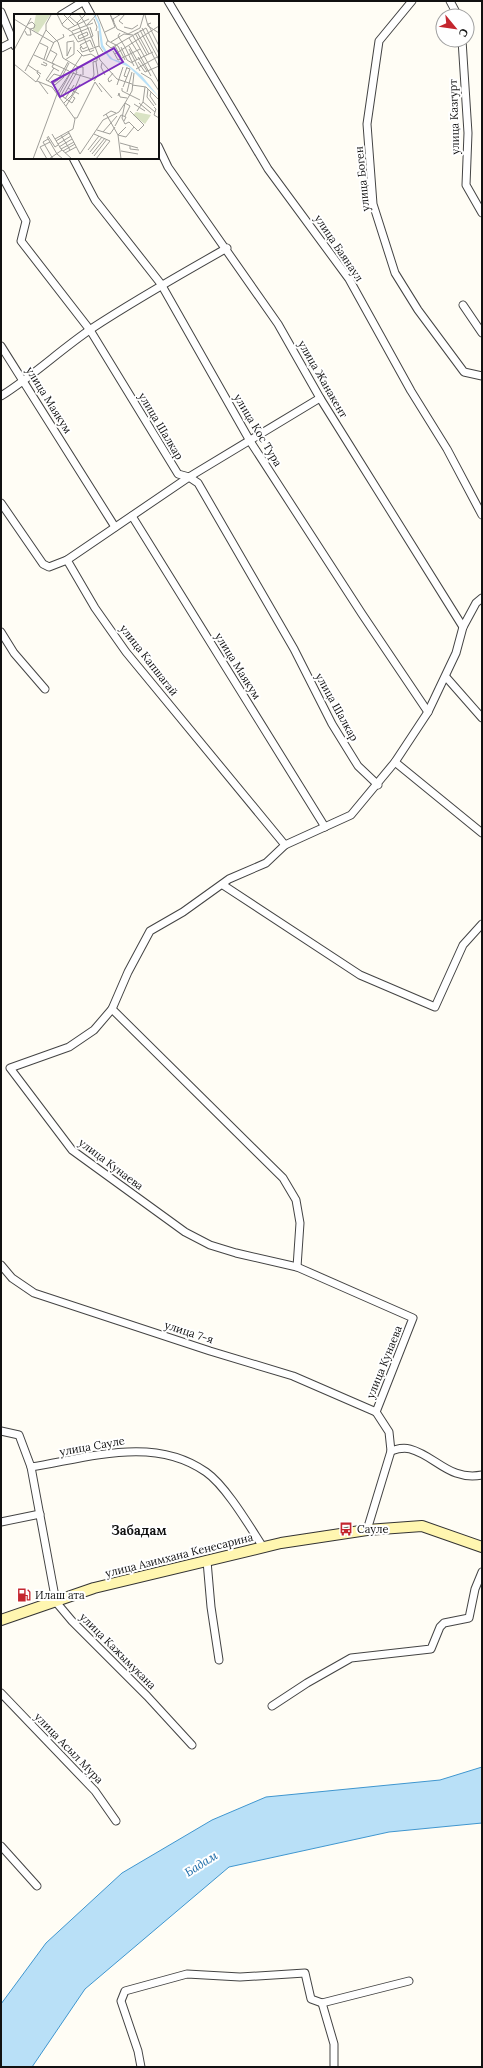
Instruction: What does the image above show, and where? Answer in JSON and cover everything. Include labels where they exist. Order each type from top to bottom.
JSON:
[{"type":"street","name":"улица Баянаул","points":[[168,1],[268,169],[349,279],[411,391],[447,449],[482,515]]},
{"type":"street","name":"улица Боген","points":[[412,1],[379,41],[367,124],[373,204],[395,273],[418,310],[464,372],[482,376]]},
{"type":"street","points":[[63,14],[84,2],[90,14]]},
{"type":"street","points":[[1,12],[14,43],[1,48]]},
{"type":"street","name":"улица Казгурт","points":[[463,48],[468,133],[466,184],[482,213]]},
{"type":"street","name":"улица Жанакент","points":[[159,148],[168,166],[227,248],[278,324],[320,398],[463,627]]},
{"type":"street","name":"улица Кос Тура","points":[[74,159],[94,200],[161,284],[250,441],[362,614],[428,712]]},
{"type":"street","name":"улица Шалкар","points":[[1,174],[26,221],[21,241],[90,330],[178,474],[189,477],[198,483],[294,649],[332,724],[358,766],[378,785]]},
{"type":"street","points":[[1,396],[24,381],[90,330],[161,284],[227,248]]},
{"type":"street","points":[[463,305],[482,333]]},
{"type":"street","name":"улица Маякум","points":[[1,346],[115,527]]},
{"type":"street","points":[[1,503],[43,564],[50,567],[67,560],[189,477],[320,398]]},
{"type":"street","name":"улица Маякум","points":[[132,516],[325,827]]},
{"type":"street","name":"улица Капшагай","points":[[67,560],[95,608],[126,652],[285,845]]},
{"type":"street","points":[[1,1070],[69,1047],[94,1030],[112,1009],[128,972],[150,931],[183,912],[223,885],[229,879],[266,862],[285,845],[351,815],[378,785],[428,712],[446,677],[456,653],[463,627],[476,603],[482,598]]},
{"type":"street","points":[[1,632],[14,653],[45,689]]},
{"type":"street","points":[[446,677],[482,718]]},
{"type":"street","points":[[395,762],[482,833]]},
{"type":"street","points":[[223,885],[360,975],[435,1007],[463,945],[481,929]]},
{"type":"street","points":[[112,1009],[283,1178],[296,1200],[300,1223],[297,1267]]},
{"type":"street","name":"улица Кунаева","points":[[10,1068],[72,1150],[185,1232],[210,1245],[236,1254],[297,1267],[413,1318],[376,1412],[389,1432],[391,1451],[367,1530]]},
{"type":"street","name":"улица 7-я","points":[[1,1265],[12,1278],[34,1293],[210,1351],[293,1376],[376,1412]]},
{"type":"street","points":[[1,1431],[19,1435],[31,1467]]},
{"type":"street","points":[[391,1451],[400,1448],[409,1448],[452,1472],[465,1476],[482,1475]]},
{"type":"street","name":"улица Сауле","points":[[31,1467],[100,1454],[134,1450],[157,1453],[188,1461],[207,1473],[227,1495],[263,1547]]},
{"type":"street","name":"улица Кажымукана","points":[[31,1467],[56,1602],[72,1621],[147,1696],[192,1745]]},
{"type":"street","points":[[1,1522],[40,1514]]},
{"type":"street","name":"улица Азимхана Кенесарина","points":[[1,1620],[94,1588],[263,1547],[367,1530],[422,1526],[482,1547]]},
{"type":"street","points":[[207,1561],[211,1607],[219,1660]]},
{"type":"street","points":[[272,1706],[307,1683],[351,1658],[431,1649],[440,1627],[444,1623],[469,1618],[475,1589],[482,1572]]},
{"type":"street","name":"улица Асыл Мура","points":[[1,1693],[95,1791],[116,1821]]},
{"type":"street","points":[[1,1846],[38,1886]]},
{"type":"street","points":[[141,2067],[138,2051],[121,2001],[125,1991],[187,1974],[240,1977],[305,1974],[311,1999],[322,2003],[408,1981]]},
{"type":"street","points":[[322,2003],[334,2044],[334,2067]]},
{"type":"water","name":"Бадам","points":[[482,1767],[482,1823],[389,1832],[229,1867],[85,1989],[32,2067],[1,2067],[1,2004],[46,1943],[122,1873],[212,1820],[266,1797],[440,1780]]},
{"type":"place","name":"Сауле","points":[[346,1529]]},
{"type":"place","name":"Илаш ата","points":[[24,1595]]},
{"type":"district","name":"Забадам","points":[[139,1530]]}]
